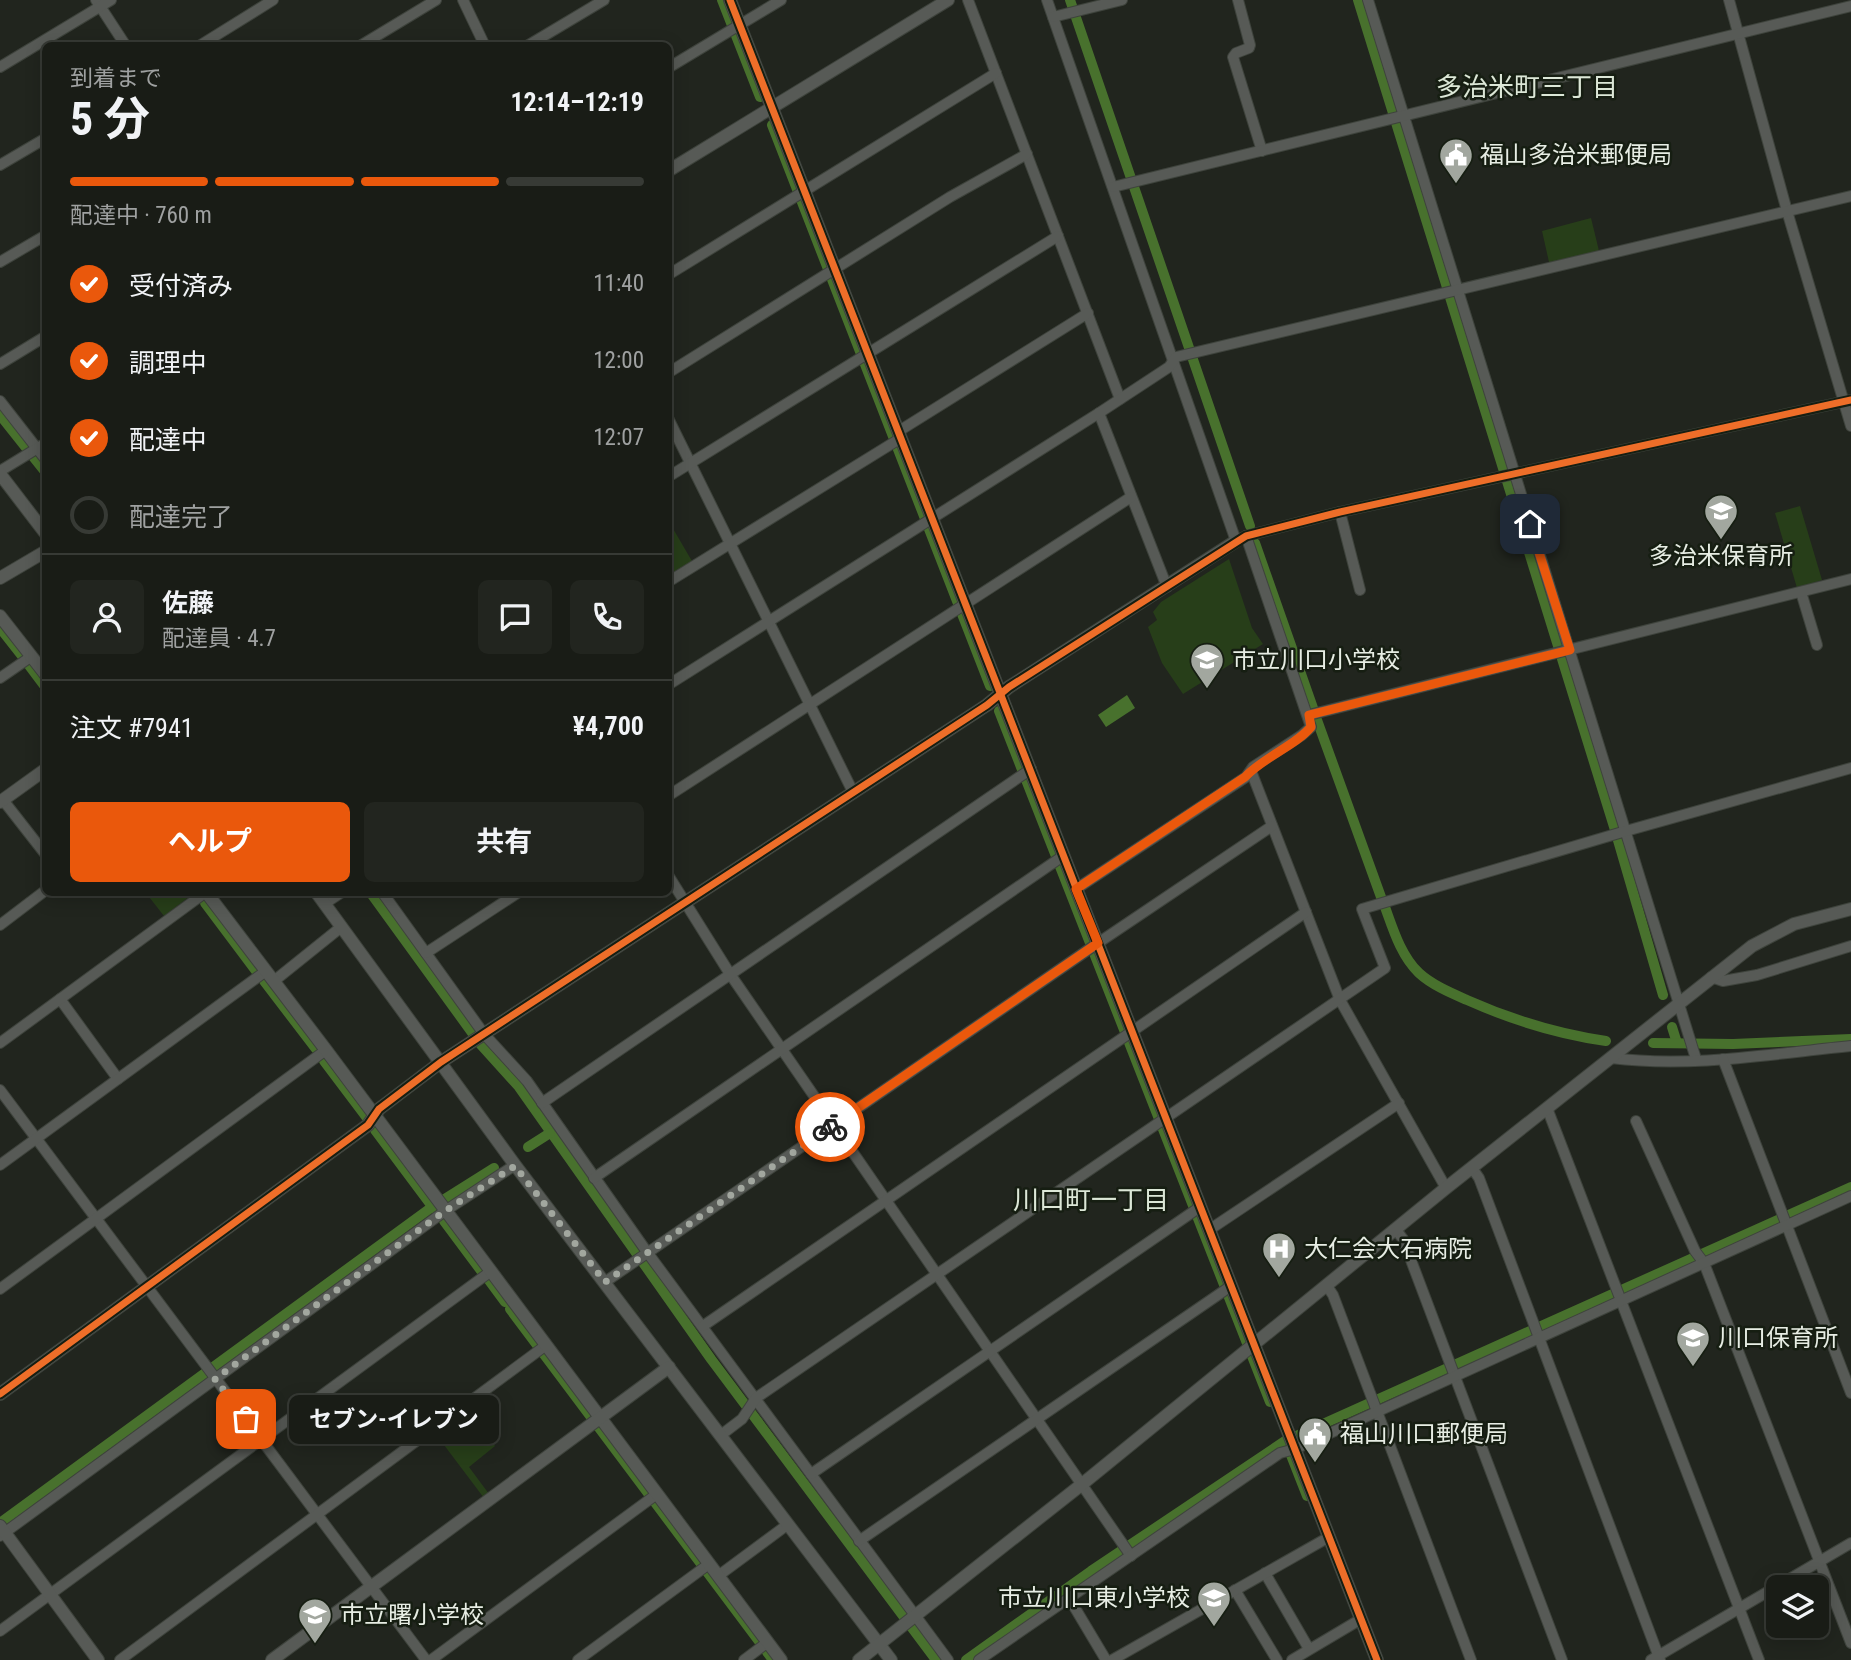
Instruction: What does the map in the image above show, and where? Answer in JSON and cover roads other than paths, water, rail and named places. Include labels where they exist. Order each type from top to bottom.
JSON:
[{"type":"street","points":[[0,67],[98,3],[111,0]]},
{"type":"street","points":[[206,42],[274,0]]},
{"type":"street","points":[[367,42],[436,0]]},
{"type":"street","points":[[463,0],[483,42]]},
{"type":"street","points":[[534,42],[604,0]]},
{"type":"street","points":[[730,0],[1377,1660]]},
{"type":"street","points":[[672,66],[781,0]]},
{"type":"street","points":[[672,169],[948,0]]},
{"type":"street","points":[[968,0],[1120,399]]},
{"type":"street","points":[[1047,0],[1173,362],[1309,715],[1310,729],[1076,889]]},
{"type":"street","points":[[1053,17],[1122,0]]},
{"type":"street","points":[[1238,0],[1250,45],[1233,57],[1262,151]]},
{"type":"street","points":[[1368,0],[1398,117],[1452,292],[1620,833],[1696,1059]]},
{"type":"street","points":[[1729,0],[1787,211],[1847,401],[1851,426]]},
{"type":"street","points":[[98,3],[123,42]]},
{"type":"street","points":[[1112,187],[1851,6]]},
{"type":"street","points":[[672,273],[996,73]]},
{"type":"street","points":[[0,165],[42,140]]},
{"type":"street","points":[[672,370],[835,268],[1027,154]]},
{"type":"street","points":[[672,682],[1099,413],[1169,367],[1176,357],[1851,196]]},
{"type":"street","points":[[672,475],[1058,236]]},
{"type":"street","points":[[0,262],[42,237]]},
{"type":"street","points":[[672,580],[1088,313]]},
{"type":"street","points":[[0,363],[42,338]]},
{"type":"street","points":[[0,401],[41,445],[0,473],[42,529]]},
{"type":"street","points":[[0,1394],[368,1125],[379,1109],[441,1062],[1241,539],[1340,512],[1847,401]]},
{"type":"street","points":[[1099,413],[1167,587]]},
{"type":"street","points":[[672,426],[853,792]]},
{"type":"street","points":[[672,793],[1132,497]]},
{"type":"street","points":[[1340,512],[1360,590]]},
{"type":"street","points":[[0,578],[42,553]]},
{"type":"street","points":[[1309,715],[1851,579]]},
{"type":"street","points":[[1801,592],[1816,645]]},
{"type":"street","points":[[0,615],[42,670]]},
{"type":"street","points":[[0,678],[32,656]]},
{"type":"street","points":[[721,1435],[742,1419],[756,1398],[1385,968],[1362,909],[1851,768]]},
{"type":"street","points":[[542,1103],[1031,769]]},
{"type":"street","points":[[1251,771],[1340,1000],[1447,1188]]},
{"type":"street","points":[[42,772],[2,801],[42,850]]},
{"type":"street","points":[[605,1282],[1272,826]]},
{"type":"street","points":[[594,1178],[1063,856]]},
{"type":"street","points":[[672,881],[730,974],[1130,1556]]},
{"type":"street","points":[[0,925],[42,893]]},
{"type":"street","points":[[0,1044],[201,896]]},
{"type":"street","points":[[209,896],[781,1660]]},
{"type":"street","points":[[319,896],[515,1166],[891,1660]]},
{"type":"street","points":[[324,904],[336,896]]},
{"type":"street","points":[[386,896],[426,953],[476,1038],[527,1081],[647,1252],[948,1660]]},
{"type":"street","points":[[426,953],[513,896]]},
{"type":"street","points":[[859,1660],[1081,1485],[1711,977],[1752,946],[1794,924],[1851,909]]},
{"type":"street","points":[[703,1326],[1306,912]]},
{"type":"street","points":[[0,1165],[118,1079],[341,928]]},
{"type":"street","points":[[1711,977],[1723,981],[1757,975],[1851,946]]},
{"type":"street","points":[[60,999],[118,1079]]},
{"type":"street","points":[[1611,1058],[1678,1062],[1789,1055],[1851,1046]]},
{"type":"street","points":[[0,1289],[326,1050]]},
{"type":"street","points":[[1723,1059],[1851,1393]]},
{"type":"street","points":[[0,1090],[429,1660],[657,1494]]},
{"type":"street","points":[[1209,1230],[1399,1103]]},
{"type":"street","points":[[1547,1108],[1759,1660]]},
{"type":"street","points":[[1636,1121],[1700,1258],[1851,1643]]},
{"type":"street","points":[[98,1660],[1,1531],[441,1205],[515,1166]]},
{"type":"street","points":[[1472,1168],[1479,1178],[1537,1332],[1656,1659],[1851,1543]]},
{"type":"street","points":[[979,1660],[1293,1443],[1785,1219],[1851,1196]]},
{"type":"street","points":[[811,1474],[1200,1207]]},
{"type":"street","points":[[1396,1230],[1403,1239],[1562,1660]]},
{"type":"street","points":[[0,1631],[490,1272]]},
{"type":"street","points":[[859,1541],[1231,1286]]},
{"type":"street","points":[[1327,1286],[1334,1295],[1471,1660]]},
{"type":"street","points":[[120,1660],[545,1346]]},
{"type":"street","points":[[272,1660],[600,1420],[668,1367]]},
{"type":"street","points":[[718,1577],[788,1525]]},
{"type":"street","points":[[1112,1660],[1329,1537]]},
{"type":"street","points":[[578,1660],[709,1564]]},
{"type":"street","points":[[1265,1573],[1310,1649]]},
{"type":"street","points":[[1235,1590],[1277,1660]]},
{"type":"street","points":[[1069,1598],[1105,1660]]},
{"type":"street","points":[[1292,1660],[1361,1619]]},
{"type":"street","points":[[744,1660],[768,1642]]},
{"type":"waterway","points":[[722,0],[760,97]]},
{"type":"waterway","points":[[1070,0],[1250,526]]},
{"type":"waterway","points":[[1358,0],[1615,830],[1663,995]]},
{"type":"waterway","points":[[772,125],[990,686]]},
{"type":"waterway","points":[[0,415],[42,468]]},
{"type":"waterway","points":[[1255,543],[1313,708]]},
{"type":"waterway","points":[[0,628],[22,656]]},
{"type":"waterway","points":[[28,664],[42,683]]},
{"type":"waterway","points":[[999,711],[1270,1402]]},
{"type":"waterway","points":[[1317,720],[1381,897]]},
{"type":"waterway","points":[[373,896],[481,1045],[519,1087],[711,1359],[936,1660]]},
{"type":"waterway","points":[[205,903],[256,971]]},
{"type":"waterway","points":[[1385,907],[1407,959],[1419,973],[1436,985],[1518,1020],[1606,1041]]},
{"type":"waterway","points":[[264,981],[316,1049]]},
{"type":"waterway","points":[[1672,1027],[1677,1043]]},
{"type":"waterway","points":[[1653,1043],[1733,1044],[1851,1039]]},
{"type":"waterway","points":[[324,1061],[367,1118]]},
{"type":"waterway","points":[[375,1130],[434,1209]]},
{"type":"waterway","points":[[528,1147],[550,1133]]},
{"type":"waterway","points":[[0,1523],[432,1207],[494,1168]]},
{"type":"waterway","points":[[966,1660],[1091,1571],[1285,1441],[1851,1187]]},
{"type":"waterway","points":[[444,1221],[482,1272]]},
{"type":"waterway","points":[[488,1279],[505,1302]]},
{"type":"waterway","points":[[510,1309],[773,1660]]},
{"type":"waterway","points":[[1287,1445],[1307,1496]]},
{"type":"place","name":"福山多治米郵便局","points":[[1456,185]]},
{"type":"place","name":"多治米保育所","points":[[1721,541]]},
{"type":"place","name":"市立川口小学校","points":[[1207,690]]},
{"type":"place","name":"大仁会大石病院","points":[[1279,1279]]},
{"type":"place","name":"川口保育所","points":[[1693,1368]]},
{"type":"place","name":"セブン-イレブン","points":[[246,1419]]},
{"type":"place","name":"福山川口郵便局","points":[[1315,1464]]},
{"type":"place","name":"市立川口東小学校","points":[[1214,1628]]},
{"type":"place","name":"市立曙小学校","points":[[315,1645]]},
{"type":"district","name":"多治米町三丁目","points":[[1527,87]]},
{"type":"district","name":"川口町一丁目","points":[[1091,1200]]}]
